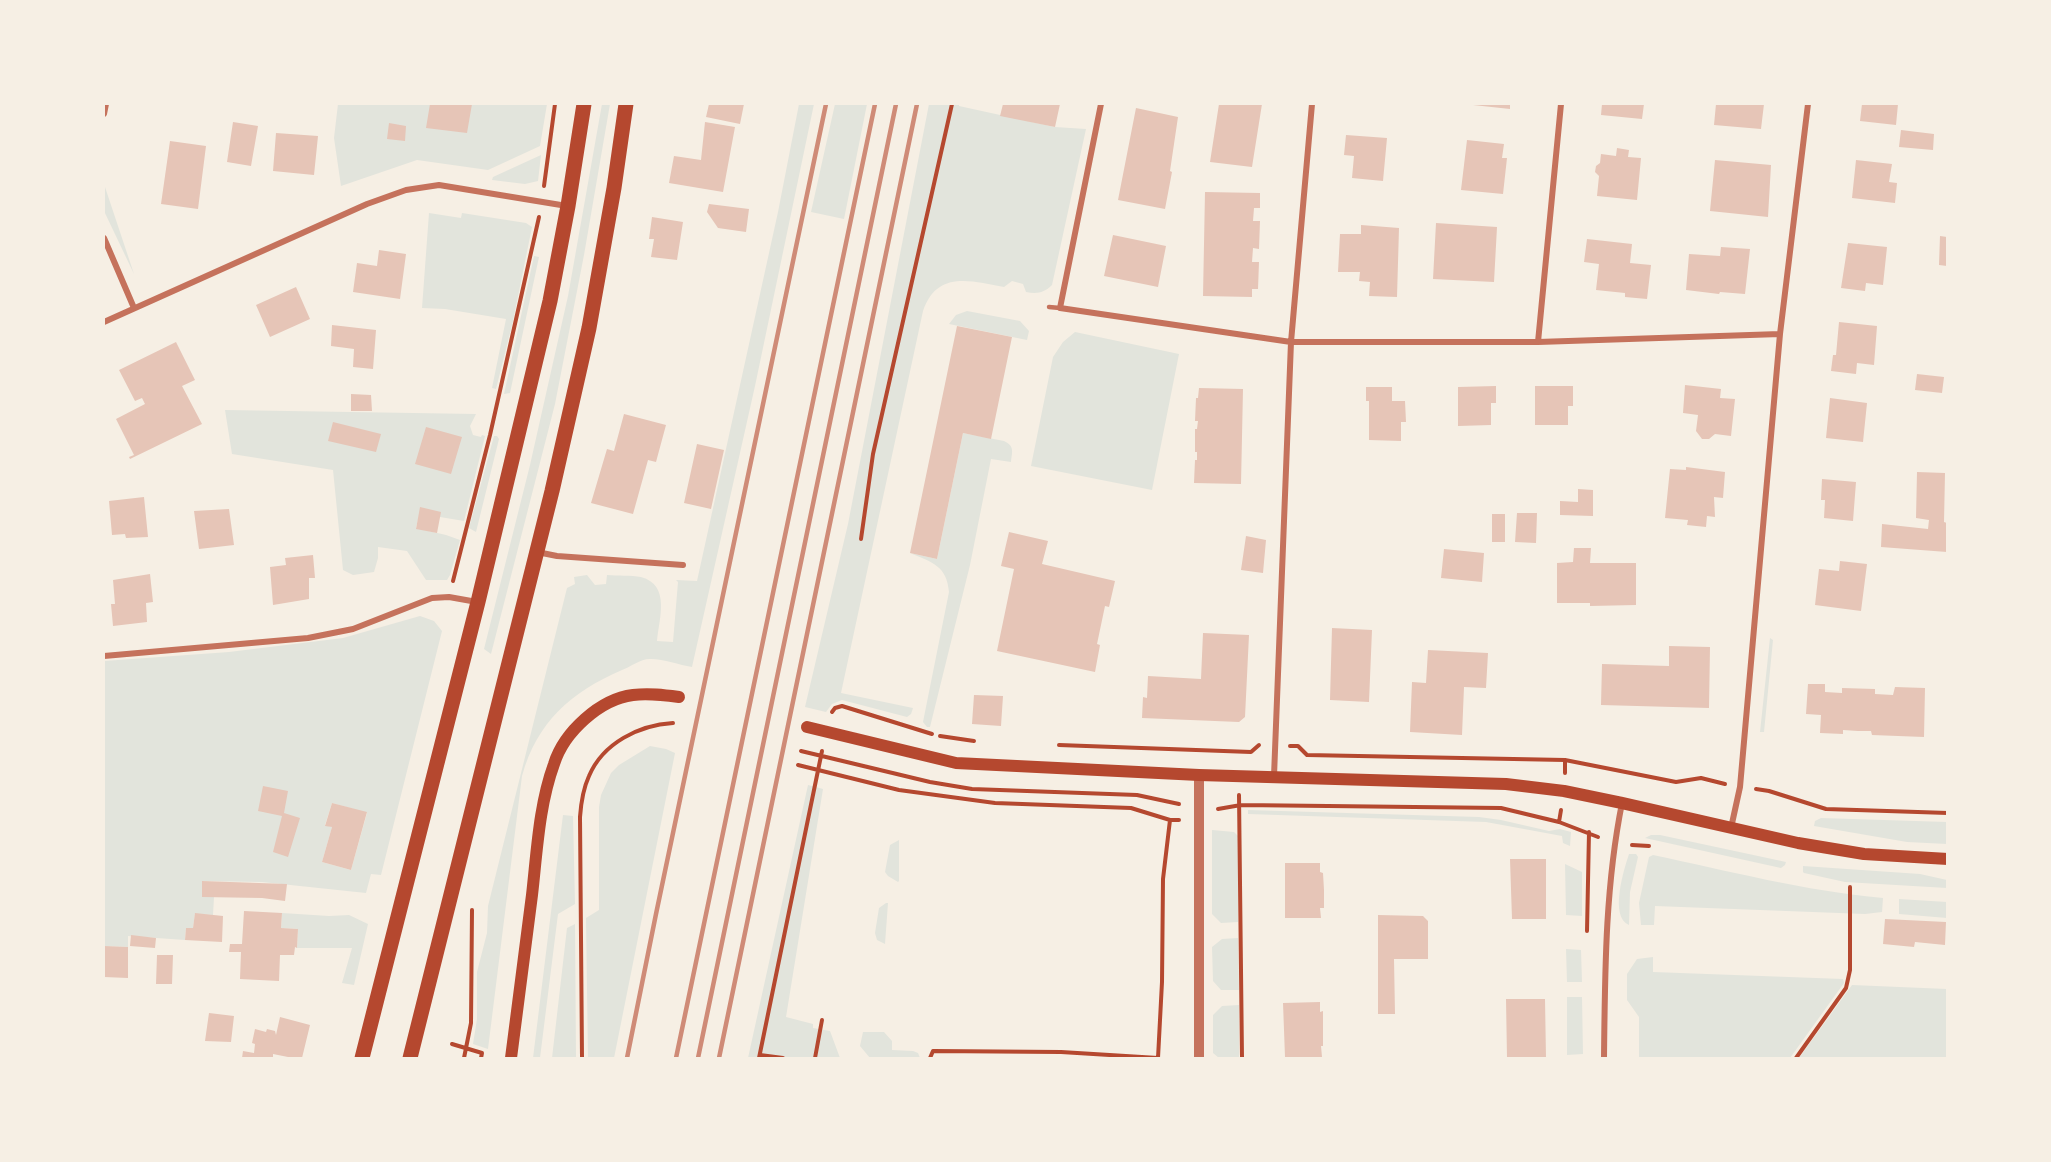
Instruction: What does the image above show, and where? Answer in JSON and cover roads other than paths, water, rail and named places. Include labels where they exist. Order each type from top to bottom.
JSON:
[{"type":"main road","points":[[362,1059],[478,602],[550,301],[584,104]]},
{"type":"main road","points":[[411,1059],[589,328],[614,188],[626,104]]},
{"type":"main road","points":[[511,1059],[542,814],[554,762],[569,735],[588,717],[609,703],[631,695],[662,694],[679,697]]},
{"type":"main road","points":[[807,728],[956,763],[1199,775],[1506,784],[1564,791],[1798,843],[1864,854],[1947,859]]},
{"type":"street","points":[[104,114],[106,104]]},
{"type":"street","points":[[1101,104],[1060,308],[1291,342],[1538,342],[1780,334]]},
{"type":"street","points":[[1274,776],[1291,342],[1312,104]]},
{"type":"street","points":[[1538,342],[1561,104]]},
{"type":"street","points":[[1731,828],[1740,787],[1780,334],[1808,104]]},
{"type":"street","points":[[104,322],[367,204],[406,190],[439,185],[568,206]]},
{"type":"street","points":[[104,238],[134,308]]},
{"type":"street","points":[[536,552],[557,556],[683,565]]},
{"type":"street","points":[[104,656],[308,638],[353,629],[432,598],[449,597],[478,602]]},
{"type":"street","points":[[1199,775],[1199,1059]]},
{"type":"street","points":[[1604,1059],[1605,935],[1615,840],[1622,803]]},
{"type":"lane","points":[[1049,307],[1060,308]]},
{"type":"railway","points":[[627,1058],[826,104]]},
{"type":"railway","points":[[676,1058],[875,104]]},
{"type":"railway","points":[[698,1058],[896,104]]},
{"type":"railway","points":[[719,1058],[917,104]]}]
